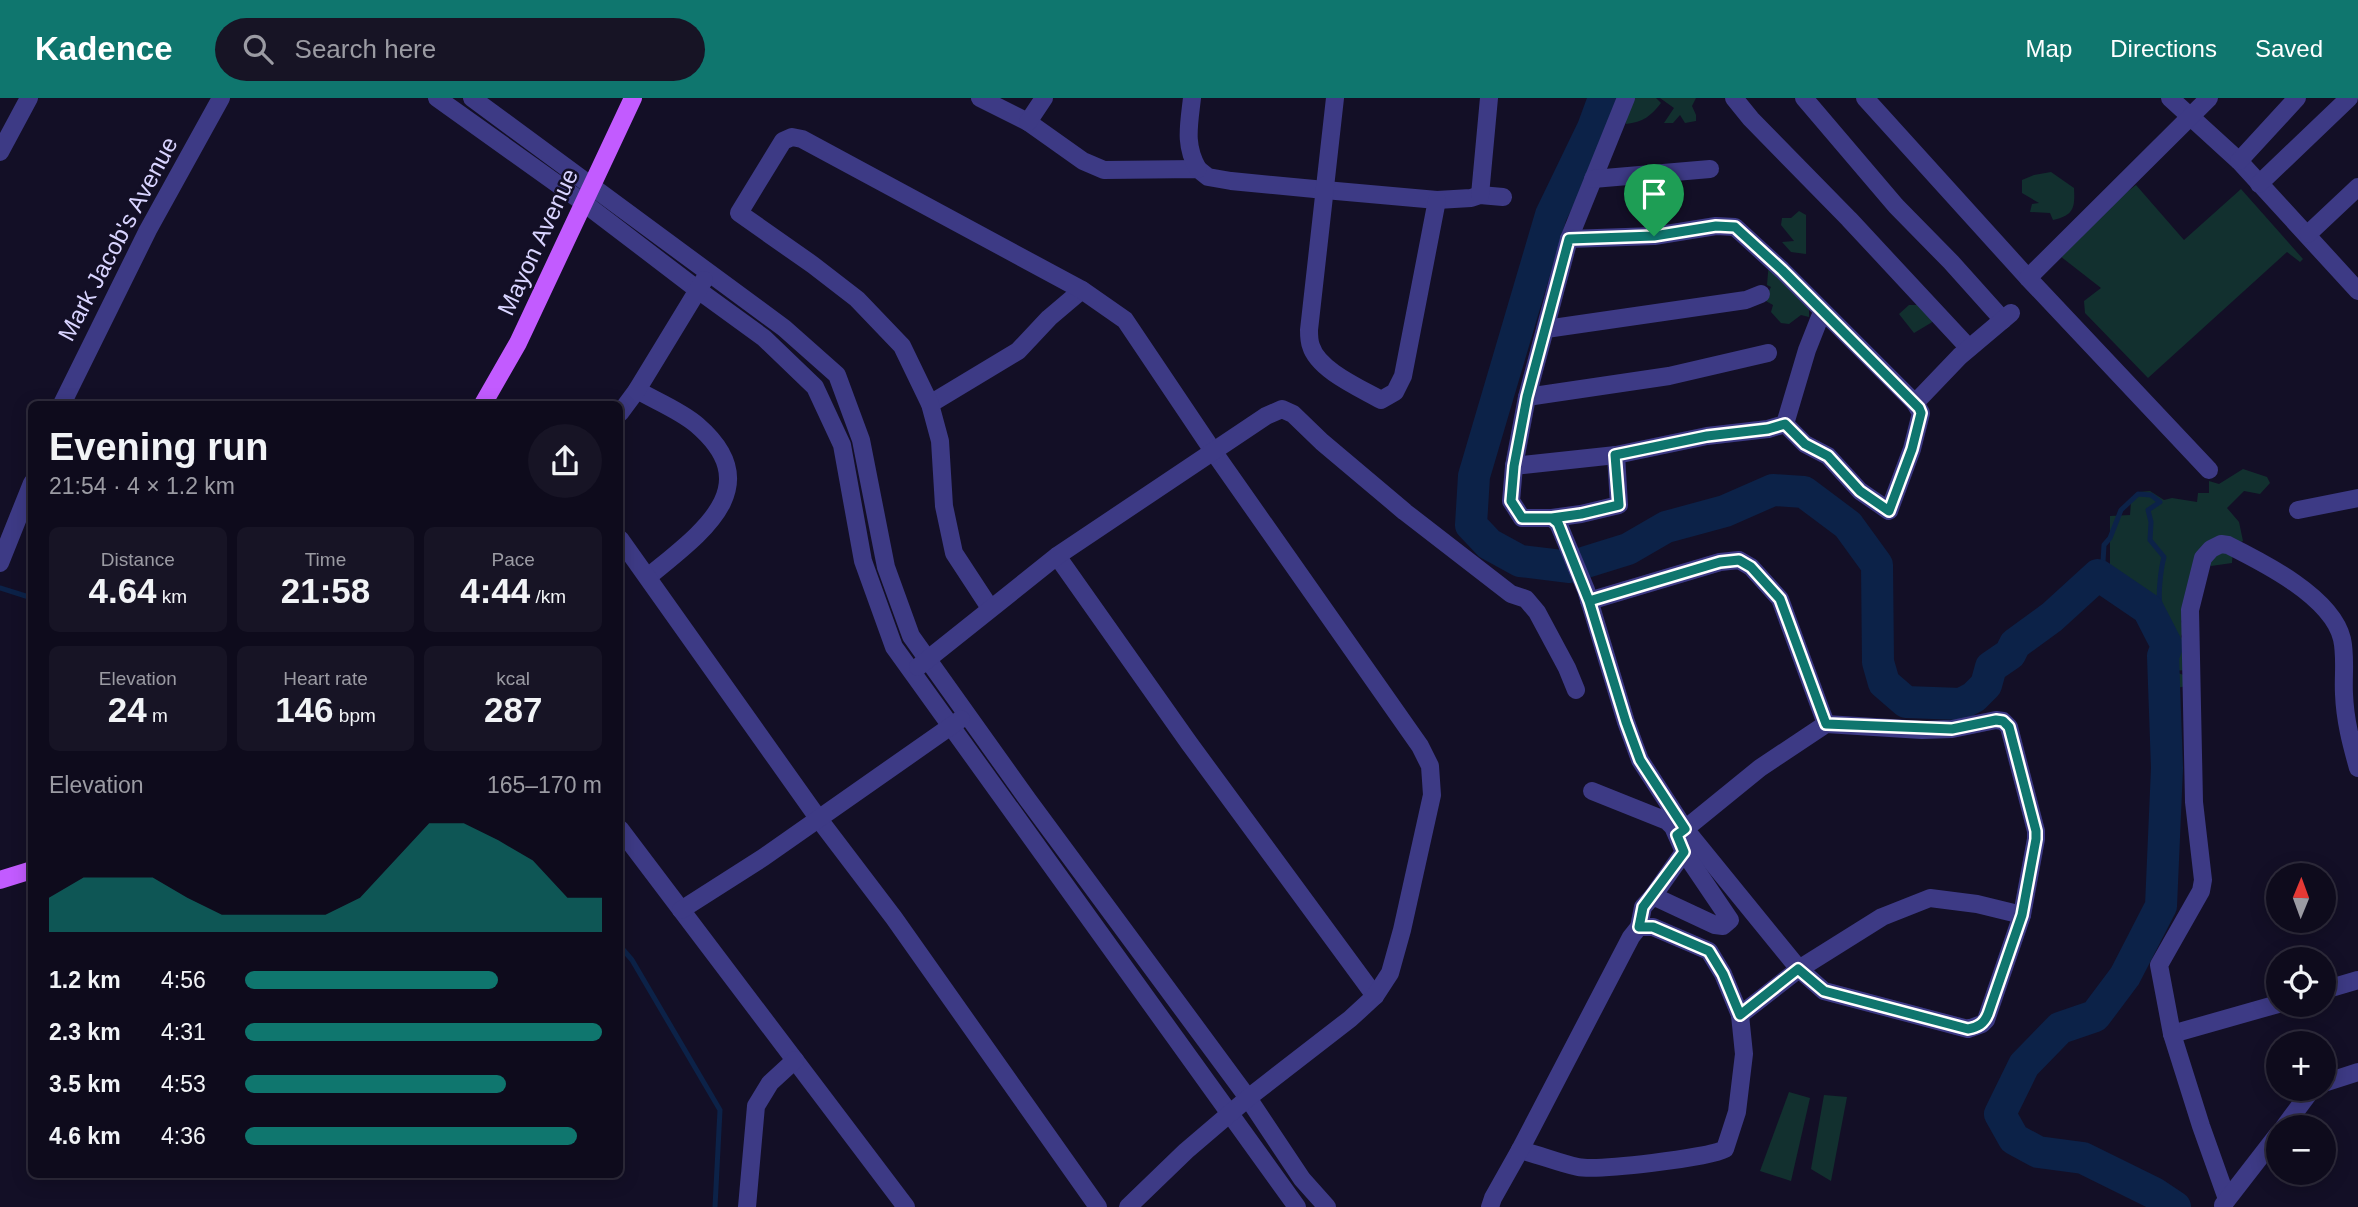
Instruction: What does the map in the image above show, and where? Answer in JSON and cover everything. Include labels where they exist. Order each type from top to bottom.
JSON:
[{"type":"main road","name":"Mayon Avenue","points":[[485,401],[518,343],[633,98]]},
{"type":"main road","points":[[0,880],[28,871]]},
{"type":"street","points":[[0,152],[29,98]]},
{"type":"street","name":"Mark Jacob's Avenue","points":[[63,401],[148,230],[221,98]]},
{"type":"street","points":[[437,98],[709,273],[784,328],[837,375],[861,440],[886,567],[911,636],[960,720],[1297,1207]]},
{"type":"street","points":[[472,98],[698,290],[764,338],[815,387],[842,445],[863,561],[894,647],[912,671],[960,720],[1248,1098],[1301,1178],[1326,1207]]},
{"type":"street","points":[[980,98],[1028,122],[1083,161],[1104,170],[1198,169]]},
{"type":"street","points":[[1028,122],[1044,98]]},
{"type":"street","points":[[1192,98],[1188,135],[1190,155],[1198,169],[1209,177],[1437,200],[1480,195],[1503,197]]},
{"type":"street","points":[[1335,98],[1309,330],[1311,347],[1318,359],[1334,373],[1381,400],[1395,392],[1403,376],[1437,200]]},
{"type":"street","points":[[1480,195],[1489,98]]},
{"type":"street","points":[[1615,455],[1619,505],[1555,520],[1522,518],[1511,501],[1514,466],[1527,397],[1569,239],[1626,98]]},
{"type":"street","points":[[1734,98],[1969,348]]},
{"type":"street","points":[[1804,98],[1896,206],[2007,316],[1969,348],[1916,403]]},
{"type":"street","points":[[1865,98],[2028,278],[2209,470]]},
{"type":"street","points":[[2170,98],[2239,161],[2358,290]]},
{"type":"street","points":[[2028,278],[2209,98]]},
{"type":"street","points":[[2239,161],[2297,98]]},
{"type":"street","points":[[2259,184],[2349,98]]},
{"type":"street","points":[[990,608],[954,553],[944,506],[940,441],[930,404],[902,346],[858,299],[739,213],[783,141],[792,137],[802,139],[1082,290],[1125,320],[1213,452],[1420,746],[1430,766],[1432,795],[1402,930],[1390,973],[1375,996],[1350,1019],[1230,1113],[1128,1207]]},
{"type":"street","points":[[1593,179],[1710,169]]},
{"type":"street","points":[[2308,234],[2358,187]]},
{"type":"street","points":[[1569,239],[1654,236],[1716,226],[1735,227],[1916,403],[1921,413],[1912,449],[1889,511],[1866,496],[1828,456],[1805,444],[1785,424]]},
{"type":"street","points":[[623,409],[709,273]]},
{"type":"street","points":[[930,404],[1018,351],[1049,318],[1082,290]]},
{"type":"street","points":[[1546,328],[1746,300],[1761,295]]},
{"type":"street","points":[[1785,424],[1807,350],[1822,312]]},
{"type":"street","points":[[1527,397],[1669,376],[1768,353]]},
{"type":"street","points":[[637,390],[696,424],[720,449],[729,478],[722,508],[696,537],[648,577]]},
{"type":"street","points":[[912,671],[928,661],[1057,556],[1266,416],[1282,409],[1293,414],[1405,512],[1511,594],[1526,598],[1541,618],[1576,690]]},
{"type":"street","points":[[1514,466],[1615,455],[1707,436],[1768,429],[1785,424]]},
{"type":"street","points":[[0,564],[28,492]]},
{"type":"street","points":[[2298,510],[2358,498]]},
{"type":"street","points":[[1555,520],[1587,596],[1640,760],[1681,832],[1684,852],[1730,919]]},
{"type":"street","points":[[623,543],[818,818],[894,918],[1098,1207]]},
{"type":"street","points":[[2224,1203],[2172,1034],[2159,965],[2202,891],[2194,802],[2190,610],[2198,571],[2203,558],[2211,549],[2221,544],[2228,545],[2261,563],[2320,603],[2336,622],[2344,652],[2346,727],[2358,768]]},
{"type":"street","points":[[1057,556],[1189,743],[1375,996]]},
{"type":"street","points":[[1587,596],[1720,562],[1739,560],[1751,567],[1780,599],[1826,724]]},
{"type":"street","points":[[681,910],[764,857],[960,720]]},
{"type":"street","points":[[1592,790],[1667,821],[1681,832],[1744,902],[1798,969],[1824,991],[1968,1029],[1982,1024],[1988,1014],[2022,915],[2036,831],[2009,727],[2003,721],[1952,729],[1826,724],[1760,768],[1681,832]]},
{"type":"street","points":[[623,833],[906,1207]]},
{"type":"street","points":[[1490,1207],[1631,937],[1639,927],[1643,907],[1684,852]]},
{"type":"street","points":[[1653,896],[1715,925],[1723,926],[1744,902]]},
{"type":"street","points":[[1740,1015],[1798,969],[1882,916],[1930,898],[1977,904],[2022,915]]},
{"type":"street","points":[[1521,1150],[1581,1168],[1594,1168],[1668,1161],[1718,1153],[1725,1149],[1737,1112],[1744,1054],[1740,1015],[1723,974],[1709,951],[1653,927],[1639,927]]},
{"type":"street","points":[[2336,986],[2358,979]]},
{"type":"street","points":[[2172,1034],[2266,1007]]},
{"type":"street","points":[[747,1207],[756,1106],[769,1083],[795,1060]]},
{"type":"street","points":[[2336,1079],[2358,1072]]},
{"type":"street","points":[[2224,1203],[2266,1149]]},
{"type":"green space","points":[[1627,98],[1656,98],[1661,103],[1646,118],[1626,124]]},
{"type":"green space","points":[[1660,98],[1696,98],[1692,106],[1696,121],[1685,123],[1680,115],[1673,123],[1664,123],[1674,108]]},
{"type":"green space","points":[[2051,172],[2074,188],[2072,210],[2053,220],[2050,213],[2030,212],[2032,204],[2039,203],[2022,193],[2022,180]]},
{"type":"green space","points":[[2136,185],[2184,240],[2241,189],[2303,259],[2300,262],[2287,252],[2148,378],[2085,313],[2084,301],[2101,288],[2060,256],[2086,223]]},
{"type":"green space","points":[[1799,211],[1806,215],[1806,254],[1791,252],[1782,242],[1794,241],[1781,225],[1782,218],[1791,218]]},
{"type":"green space","points":[[1769,261],[1809,289],[1809,317],[1801,315],[1789,324],[1781,323],[1771,312],[1773,305],[1764,300],[1771,287],[1767,285]]},
{"type":"green space","points":[[1909,305],[1917,305],[1934,321],[1914,333],[1899,314]]},
{"type":"green space","points":[[2243,469],[2267,477],[2270,483],[2260,494],[2244,491],[2227,508],[2239,522],[2243,541],[2233,546],[2232,563],[2211,566],[2202,556],[2186,618],[2181,621],[2185,630],[2181,636],[2186,670],[2173,671],[2186,676],[2187,686],[2176,688],[2169,679],[2166,655],[2173,635],[2167,614],[2157,621],[2143,602],[2125,587],[2111,589],[2097,571],[2110,564],[2110,516],[2130,515],[2131,501],[2139,492],[2150,491],[2164,500],[2172,498],[2197,502],[2198,493],[2209,493],[2209,481],[2219,484]]},
{"type":"green space","points":[[1789,1092],[1810,1098],[1791,1181],[1760,1171]]},
{"type":"green space","points":[[1824,1095],[1847,1097],[1831,1181],[1811,1169]]},
{"type":"waterway","points":[[1604,98],[1593,128],[1551,215],[1474,476],[1471,525],[1489,544],[1520,561],[1570,567],[1628,549],[1666,527],[1725,511],[1773,490],[1804,492],[1848,525],[1877,565],[1878,662],[1884,683],[1906,702],[1961,704],[1974,697],[1986,685],[1991,667],[2010,654],[2015,644],[2052,617],[2098,575],[2148,609],[2167,646],[2163,656],[2167,768],[2161,906],[2125,976],[2095,1016],[2060,1028],[2024,1065],[2000,1114],[2014,1139],[2038,1152],[2083,1158],[2154,1193],[2175,1207]]},
{"type":"waterway","points":[[2098,575],[2103,562],[2104,545],[2110,538],[2121,510],[2138,494],[2151,495],[2160,502],[2148,510],[2151,522],[2150,540],[2164,557],[2159,597],[2169,630],[2167,646]]},
{"type":"waterway","points":[[0,588],[28,597]]},
{"type":"waterway","points":[[623,950],[632,960],[720,1110],[715,1207]]},
{"type":"route","points":[[1654,236],[1569,239],[1527,397],[1514,466],[1511,501],[1522,518],[1552,518],[1558,523],[1586,590],[1589,601],[1626,722],[1640,760],[1685,829],[1677,835],[1684,852],[1643,907],[1639,927],[1653,927],[1709,951],[1723,974],[1740,1015],[1798,969],[1824,991],[1968,1029],[1975,1027],[1986,1020],[2022,915],[2036,839],[2009,727],[2003,721],[1996,720],[1952,729],[1922,730],[1826,724],[1780,599],[1751,567],[1739,560],[1720,562],[1589,601],[1558,523],[1552,518],[1616,508],[1620,500],[1615,455],[1707,436],[1768,429],[1785,424],[1805,444],[1828,456],[1860,491],[1889,511],[1912,449],[1921,413],[1916,403],[1735,227],[1716,226],[1654,236]]}]
